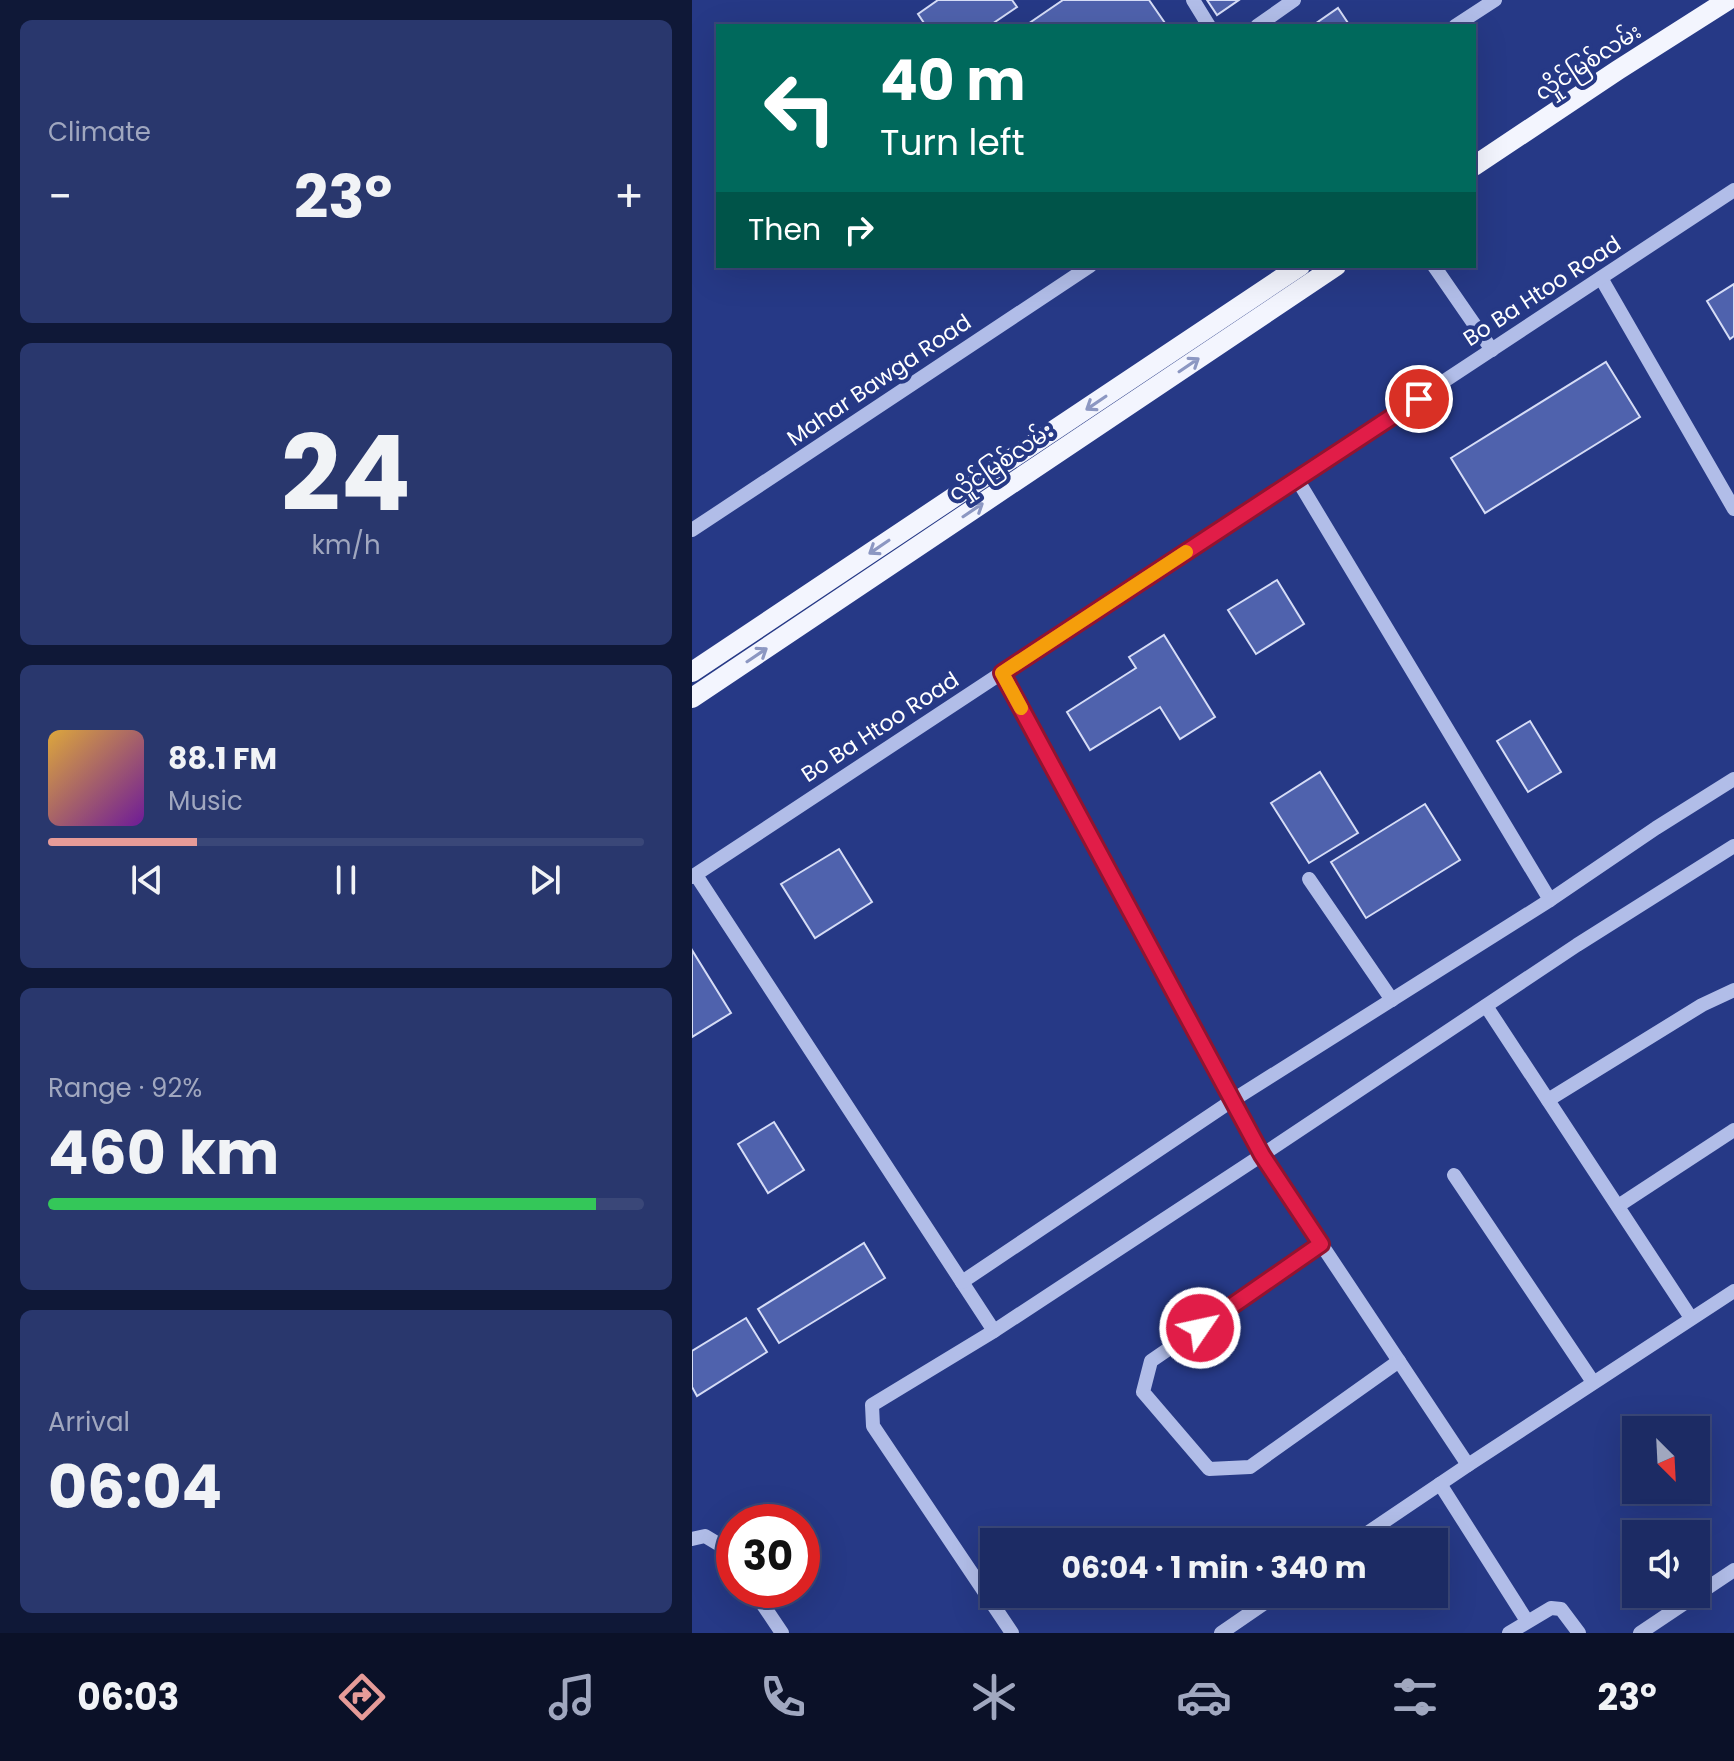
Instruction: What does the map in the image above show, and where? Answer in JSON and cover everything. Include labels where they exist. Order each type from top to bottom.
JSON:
[{"type":"main road","name":"လှိုင်မြစ်လမ်း","points":[[1476,165],[1728,0]]},
{"type":"main road","name":"လှိုင်မြစ်လမ်း","points":[[692,672],[1297,268]]},
{"type":"main road","name":"လှိုင်မြစ်လမ်း","points":[[692,698],[1333,268]]},
{"type":"street","points":[[1193,0],[1208,24]]},
{"type":"street","points":[[1260,24],[1294,0]]},
{"type":"street","points":[[1458,24],[1495,0]]},
{"type":"street","name":"Bo Ba Htoo Road","points":[[694,876],[1734,190]]},
{"type":"street","name":"Mahar Bawga Road","points":[[692,530],[1087,268]]},
{"type":"street","points":[[1435,268],[1492,350]]},
{"type":"street","points":[[1601,278],[1734,509]]},
{"type":"street","points":[[1297,479],[1550,900]]},
{"type":"street","points":[[1002,673],[1262,1155],[1468,1465]]},
{"type":"street","points":[[962,1282],[1233,1100],[1550,900],[1734,779]]},
{"type":"street","points":[[1012,1633],[873,1426],[872,1405],[994,1331],[1577,945],[1734,846]]},
{"type":"street","points":[[694,876],[994,1331]]},
{"type":"street","points":[[1309,879],[1392,1000]]},
{"type":"street","points":[[1548,1100],[1702,1005],[1734,990]]},
{"type":"street","points":[[1486,1006],[1691,1318]]},
{"type":"street","points":[[1618,1206],[1734,1130]]},
{"type":"street","points":[[1454,1175],[1593,1382]]},
{"type":"street","points":[[1321,1244],[1151,1361],[1143,1392],[1209,1469],[1250,1467],[1399,1361]]},
{"type":"street","points":[[1375,1528],[1734,1291]]},
{"type":"street","points":[[1440,1484],[1527,1621]]},
{"type":"street","points":[[692,1539],[705,1536],[716,1543]]},
{"type":"street","points":[[1640,1633],[1734,1570]]},
{"type":"street","points":[[765,1608],[782,1633]]},
{"type":"street","points":[[1221,1633],[1258,1608]]},
{"type":"street","points":[[1509,1633],[1551,1608],[1561,1609],[1579,1633]]},
{"type":"building","points":[[938,0],[1012,0],[1017,7],[992,24],[925,24],[918,14]]},
{"type":"building","points":[[1063,0],[1149,0],[1166,24],[1028,24]]},
{"type":"building","points":[[1207,0],[1239,0],[1217,15]]},
{"type":"building","points":[[1338,8],[1349,24],[1315,24]]},
{"type":"building","points":[[1734,284],[1734,336],[1730,339],[1707,301]]},
{"type":"building","points":[[1606,362],[1640,417],[1485,513],[1451,458]]},
{"type":"building","points":[[1277,580],[1304,624],[1256,654],[1228,610]]},
{"type":"building","points":[[1164,635],[1215,717],[1180,739],[1160,707],[1090,750],[1067,712],[1136,668],[1129,657]]},
{"type":"building","points":[[1530,721],[1561,772],[1528,792],[1497,741]]},
{"type":"building","points":[[1320,772],[1358,833],[1309,863],[1271,803]]},
{"type":"building","points":[[1425,804],[1460,860],[1366,918],[1331,862]]},
{"type":"building","points":[[839,849],[872,902],[815,938],[781,884]]},
{"type":"building","points":[[692,950],[731,1013],[692,1037]]},
{"type":"building","points":[[774,1122],[804,1170],[768,1193],[738,1144]]},
{"type":"building","points":[[864,1243],[885,1278],[779,1343],[758,1309]]},
{"type":"building","points":[[746,1318],[767,1352],[697,1396],[692,1387],[692,1351]]},
{"type":"slow traffic","points":[[1021,708],[1002,673],[1186,552]]},
{"type":"route","points":[[1200,1328],[1321,1244],[1262,1155],[1002,673],[1419,399]]}]
